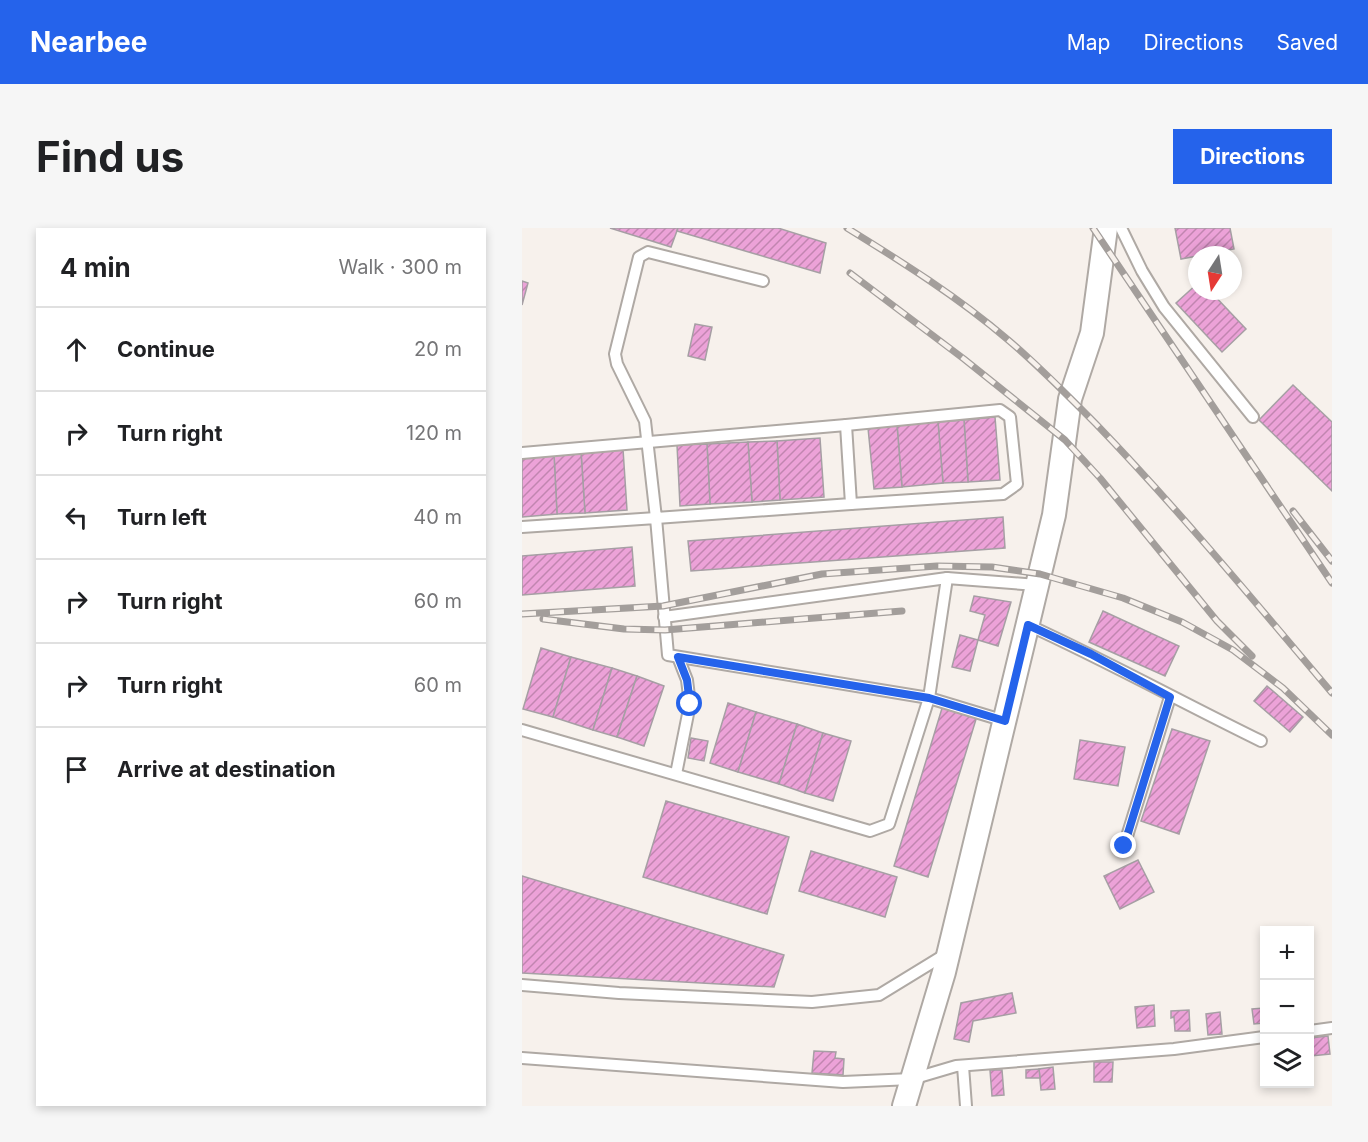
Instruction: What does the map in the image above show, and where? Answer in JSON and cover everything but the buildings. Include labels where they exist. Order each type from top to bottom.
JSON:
[{"type":"street","points":[[904,1106],[949,952],[1054,515],[1070,399],[1092,333],[1106,228]]},
{"type":"lane","points":[[1122,228],[1164,307],[1252,417]]},
{"type":"lane","points":[[763,281],[648,252],[639,257],[615,354],[617,364],[645,421],[668,655],[929,698],[1005,721]]},
{"type":"lane","points":[[522,453],[1000,410],[1011,417],[1017,484],[1003,494],[522,527]]},
{"type":"lane","points":[[846,425],[851,504]]},
{"type":"lane","points":[[664,617],[947,578],[1037,585]]},
{"type":"lane","points":[[522,730],[870,831],[889,824],[929,698],[947,578]]},
{"type":"lane","points":[[1028,625],[1091,654],[1170,697],[1261,741]]},
{"type":"lane","points":[[676,774],[690,704],[687,680],[678,657]]},
{"type":"lane","points":[[1124,846],[1170,697]]},
{"type":"lane","points":[[522,986],[812,1002],[879,995],[949,952]]},
{"type":"lane","points":[[1314,1030],[1332,1028]]},
{"type":"lane","points":[[522,1058],[843,1082],[912,1079],[963,1065],[1174,1049],[1260,1038]]},
{"type":"lane","points":[[963,1065],[966,1106]]},
{"type":"railway","points":[[847,228],[949,294],[1007,339],[1041,370],[1096,424],[1157,490],[1332,693]]},
{"type":"railway","points":[[1093,228],[1332,583]]},
{"type":"railway","points":[[850,273],[964,359],[1065,440],[1100,478],[1217,621],[1252,656]]},
{"type":"railway","points":[[1293,511],[1332,561]]},
{"type":"railway","points":[[522,614],[663,606],[822,574],[937,566],[992,567],[1040,574],[1123,598],[1182,622],[1233,650],[1283,688],[1332,735]]},
{"type":"railway","points":[[543,619],[624,629],[665,630],[902,611]]},
{"type":"route","points":[[690,704],[687,680],[678,657],[929,698],[1005,721],[1028,625],[1091,654],[1170,697],[1124,846]]}]
